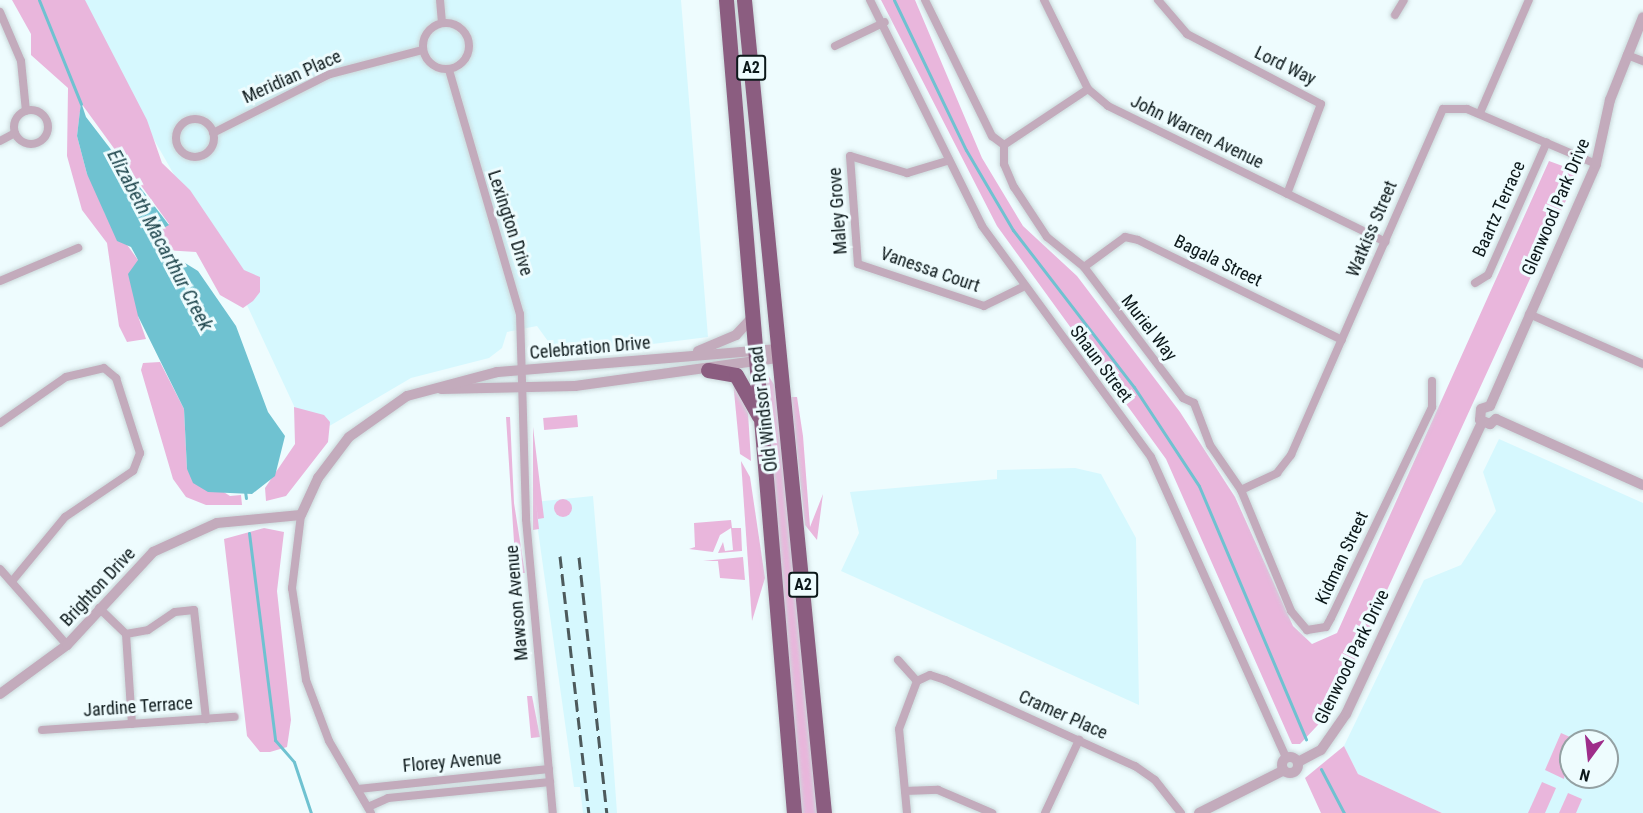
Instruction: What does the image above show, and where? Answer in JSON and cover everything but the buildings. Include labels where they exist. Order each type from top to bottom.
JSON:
[{"type":"highway","name":"Old Windsor Road","points":[[726,0],[794,813]]},
{"type":"highway","name":"Old Windsor Road","points":[[744,0],[777,354],[824,813]]},
{"type":"highway","points":[[708,370],[736,375],[761,418]]},
{"type":"street","points":[[440,0],[442,22]]},
{"type":"street","name":"Shaun Street","points":[[870,0],[885,22],[947,161],[1023,287],[1150,457],[1286,758]]},
{"type":"street","points":[[924,0],[993,136],[1004,145],[1088,89]]},
{"type":"street","name":"John Warren Avenue","points":[[1044,0],[1088,89],[1118,112],[1385,242]]},
{"type":"street","name":"Lord Way","points":[[1158,0],[1187,34],[1322,104],[1287,194]]},
{"type":"street","points":[[1395,15],[1404,0]]},
{"type":"street","points":[[1480,113],[1529,0]]},
{"type":"street","points":[[0,12],[21,61],[26,111]]},
{"type":"street","name":"Glenwood Park Drive","points":[[1284,770],[1295,771],[1298,762],[1321,750],[1346,714],[1482,422],[1480,411],[1490,406],[1596,164],[1627,55],[1643,17]]},
{"type":"street","points":[[442,22],[462,29],[469,41],[466,57],[449,70],[430,63],[422,50],[426,33],[442,22]]},
{"type":"street","points":[[835,46],[885,22]]},
{"type":"street","name":"Meridian Place","points":[[213,132],[330,74],[422,50]]},
{"type":"street","points":[[1627,55],[1643,61]]},
{"type":"street","name":"Lexington Drive","points":[[449,70],[515,293],[523,389]]},
{"type":"street","name":"Watkiss Street","points":[[1241,490],[1286,465],[1443,109],[1455,106],[1480,113],[1596,164]]},
{"type":"street","points":[[15,133],[15,120],[26,111]]},
{"type":"street","points":[[15,133],[30,145],[47,135],[44,116],[26,111]]},
{"type":"street","points":[[199,120],[213,132],[213,144],[202,156],[190,157],[178,146],[178,130],[187,121],[199,120]]},
{"type":"street","points":[[0,141],[15,133]]},
{"type":"street","name":"Baartz Terrace","points":[[1475,283],[1488,274],[1547,142]]},
{"type":"street","name":"Muriel Way","points":[[1004,145],[1004,164],[1020,197],[1047,237],[1084,267],[1183,398],[1194,403]]},
{"type":"street","name":"Maley Grove","points":[[858,264],[850,156],[907,173],[947,161]]},
{"type":"street","name":"Bagala Street","points":[[1084,267],[1125,237],[1138,240],[1342,340]]},
{"type":"street","points":[[0,281],[78,248]]},
{"type":"street","name":"Vanessa Court","points":[[858,264],[984,306],[1023,287]]},
{"type":"street","points":[[1529,314],[1643,364]]},
{"type":"street","points":[[689,355],[736,335],[752,318]]},
{"type":"street","points":[[756,355],[777,354]]},
{"type":"street","name":"Celebration Drive","points":[[370,810],[325,730],[300,651],[291,563],[301,515],[318,478],[348,437],[387,407],[468,376],[689,355],[756,355]]},
{"type":"street","name":"Celebration Drive","points":[[429,389],[523,389],[708,370],[756,355]]},
{"type":"street","points":[[0,423],[66,377],[104,368],[116,378],[140,453],[133,471],[65,516],[13,580]]},
{"type":"street","name":"Kidman Street","points":[[1194,403],[1210,446],[1241,490],[1296,618],[1307,630],[1326,627],[1432,407],[1432,381]]},
{"type":"street","name":"Mawson Avenue","points":[[523,389],[526,519],[553,813]]},
{"type":"street","points":[[1490,406],[1496,419]]},
{"type":"street","points":[[1482,422],[1496,419],[1643,486]]},
{"type":"street","name":"Brighton Drive","points":[[0,694],[67,645],[153,552],[191,532],[246,518],[301,515]]},
{"type":"street","points":[[0,569],[13,580],[67,645]]},
{"type":"street","points":[[99,608],[126,634],[132,724]]},
{"type":"street","points":[[126,634],[148,630],[175,612],[194,610],[206,719]]},
{"type":"street","points":[[898,660],[917,681],[899,729],[907,813]]},
{"type":"street","name":"Cramer Place","points":[[917,681],[930,675],[945,680],[1079,740],[1148,775],[1181,813]]},
{"type":"street","name":"Jardine Terrace","points":[[42,730],[235,717]]},
{"type":"street","points":[[1046,813],[1079,740]]},
{"type":"street","points":[[1199,813],[1284,770],[1286,758],[1298,762]]},
{"type":"street","name":"Florey Avenue","points":[[358,789],[549,769]]},
{"type":"street","name":"Florey Avenue","points":[[370,810],[388,798],[550,782]]},
{"type":"street","points":[[905,791],[938,790],[992,813]]},
{"type":"shaded area","points":[[12,0],[85,0],[147,120],[162,163],[190,190],[244,270],[260,277],[260,292],[253,301],[243,308],[220,295],[196,252],[164,250],[154,233],[169,224],[81,103],[77,136],[87,174],[101,194],[105,214],[138,260],[138,316],[146,339],[127,342],[119,326],[107,243],[82,210],[67,156],[68,88],[31,55],[31,34]]},
{"type":"shaded area","points":[[74,0],[681,0],[708,337],[581,353],[550,344],[537,326],[507,332],[502,348],[489,358],[411,378],[309,438],[239,288]]},
{"type":"shaded area","points":[[881,0],[915,0],[982,158],[1023,226],[1077,276],[1180,412],[1235,497],[1293,626],[1312,644],[1337,633],[1549,161],[1579,172],[1332,710],[1300,744],[1292,744],[1166,459],[997,226]]},
{"type":"shaded area","points":[[160,362],[184,409],[187,469],[230,496],[241,495],[242,505],[206,505],[186,497],[173,479],[141,370],[143,363]]},
{"type":"shaded area","points":[[764,369],[775,386],[818,813],[802,813]]},
{"type":"shaded area","points":[[733,381],[748,413],[751,461],[740,454]]},
{"type":"shaded area","points":[[791,397],[797,397],[803,436],[810,527],[823,494],[817,540],[805,525]]},
{"type":"shaded area","points":[[294,407],[324,415],[330,422],[328,442],[286,496],[266,501],[265,488],[295,444]]},
{"type":"shaded area","points":[[577,415],[578,427],[544,430],[543,418]]},
{"type":"shaded area","points":[[506,417],[510,417],[514,503],[525,573],[516,573]]},
{"type":"shaded area","points":[[533,427],[544,518],[538,519],[536,503],[539,529],[533,530]]},
{"type":"shaded area","points":[[1499,439],[1643,503],[1643,813],[1442,813],[1358,774],[1344,746],[1424,580],[1461,565],[1496,511],[1483,472]]},
{"type":"shaded area","points":[[741,461],[750,477],[765,578],[752,621]]},
{"type":"shaded area","points":[[1075,468],[1101,474],[1136,538],[1139,705],[841,571],[859,533],[850,492],[997,479],[997,470]]},
{"type":"shaded area","points":[[593,496],[617,813],[583,813],[580,787],[574,787],[534,502]]},
{"type":"shaded area","points":[[559,499],[567,499],[572,504],[570,515],[559,517],[554,512],[554,504]]},
{"type":"shaded area","points":[[731,520],[732,528],[741,528],[742,551],[718,553],[723,542],[725,551],[733,550],[731,528],[720,535],[713,552],[689,549],[695,547],[694,523]]},
{"type":"shaded area","points":[[264,528],[284,532],[277,591],[291,720],[287,747],[270,752],[260,752],[247,736],[224,539]]},
{"type":"shaded area","points":[[743,557],[745,580],[720,578],[718,561],[703,561]]},
{"type":"shaded area","points":[[527,696],[532,696],[540,737],[531,738]]},
{"type":"shaded area","points":[[1559,738],[1559,777],[1545,770]]},
{"type":"shaded area","points":[[1344,746],[1358,774],[1442,813],[1321,813],[1305,778]]},
{"type":"shaded area","points":[[1542,782],[1556,788],[1545,813],[1528,813]]},
{"type":"shaded area","points":[[1568,793],[1582,799],[1576,813],[1559,813]]},
{"type":"water","points":[[81,102],[86,117],[169,225],[154,233],[164,250],[198,271],[236,326],[268,412],[285,436],[275,476],[252,494],[208,492],[193,483],[187,469],[184,409],[138,316],[128,274],[138,260],[131,247],[117,241],[87,174],[77,136]]},
{"type":"waterway","name":"Elizabeth Macarthur Creek","points":[[39,0],[81,104]]},
{"type":"waterway","points":[[894,0],[966,150],[1013,230],[1134,387],[1199,486],[1306,739]]},
{"type":"waterway","name":"Elizabeth Macarthur Creek","points":[[245,491],[246,498]]},
{"type":"waterway","name":"Elizabeth Macarthur Creek","points":[[249,533],[275,740],[294,762],[311,813]]},
{"type":"waterway","points":[[1321,769],[1344,813]]},
{"type":"railway","points":[[560,556],[589,813]]},
{"type":"railway","points":[[579,557],[607,813]]}]
